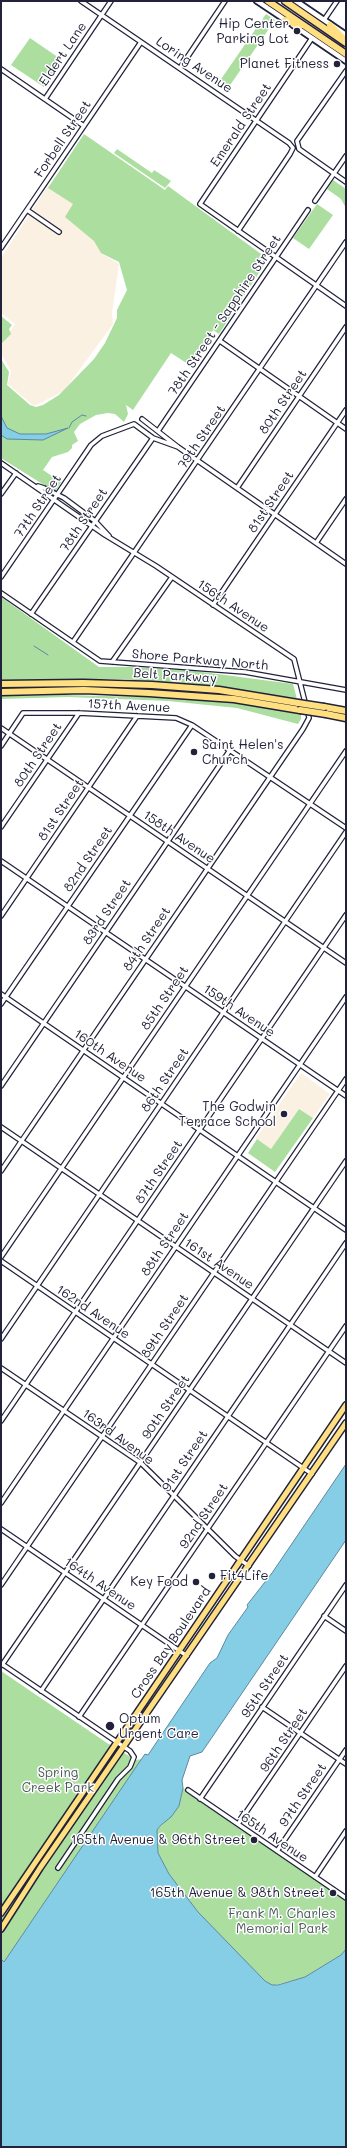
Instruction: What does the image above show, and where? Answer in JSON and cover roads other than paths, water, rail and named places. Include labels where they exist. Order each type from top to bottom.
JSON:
[{"type":"highway","points":[[268,1],[313,35]]},
{"type":"highway","points":[[285,1],[346,42]]},
{"type":"highway","points":[[285,20],[346,54]]},
{"type":"highway","points":[[330,25],[346,42]]},
{"type":"highway","name":"Belt Parkway","points":[[1,684],[83,683],[152,685],[225,691],[346,711]]},
{"type":"highway","name":"Belt Parkway","points":[[1,692],[92,690],[149,692],[234,699],[346,718]]},
{"type":"main road","name":"Cross Bay Boulevard","points":[[1,1913],[346,1404]]},
{"type":"main road","name":"Cross Bay Boulevard","points":[[1,1929],[346,1424]]},
{"type":"street","name":"Loring Avenue","points":[[82,1],[289,143],[292,148],[238,231]]},
{"type":"street","name":"Eldert Lane","points":[[44,99],[111,1]]},
{"type":"street","points":[[180,68],[225,1]]},
{"type":"street","points":[[257,1],[285,20]]},
{"type":"street","points":[[296,1],[346,35]]},
{"type":"street","points":[[324,20],[337,1]]},
{"type":"street","points":[[313,35],[346,61]]},
{"type":"street","name":"Emerald Street","points":[[238,231],[200,204],[313,35]]},
{"type":"street","name":"Forbell Street","points":[[1,248],[142,42]]},
{"type":"street","points":[[1,69],[84,126]]},
{"type":"street","points":[[346,71],[297,141],[299,149],[346,182]]},
{"type":"street","points":[[315,201],[346,156]]},
{"type":"street","points":[[27,210],[59,232]]},
{"type":"street","name":"78th Street - Sapphire Street","points":[[158,431],[308,210]]},
{"type":"street","points":[[238,231],[346,306]]},
{"type":"street","name":"79th Street","points":[[73,642],[198,461],[259,368],[346,242]]},
{"type":"street","name":"80th Street","points":[[237,488],[346,327]]},
{"type":"street","points":[[220,341],[346,429]]},
{"type":"street","name":"81st Street","points":[[213,605],[346,410]]},
{"type":"street","points":[[142,419],[178,447],[346,564]]},
{"type":"street","name":"77th Street","points":[[1,577],[92,445],[102,436],[134,424],[154,438]]},
{"type":"street","points":[[154,438],[178,447]]},
{"type":"street","name":"78th Street","points":[[31,614],[95,520],[154,438]]},
{"type":"street","name":"156th Avenue","points":[[1,463],[38,486],[54,500],[92,526],[172,577],[294,659],[309,718]]},
{"type":"street","points":[[1,494],[16,472]]},
{"type":"street","name":"156th Avenue","points":[[38,486],[57,495],[95,520],[110,537]]},
{"type":"street","points":[[316,543],[346,499]]},
{"type":"street","points":[[112,662],[172,577]]},
{"type":"street","points":[[1,593],[73,642]]},
{"type":"street","name":"Shore Parkway North","points":[[73,642],[100,661],[245,672],[346,690]]},
{"type":"street","name":"80th Street","points":[[1,827],[79,713]]},
{"type":"street","name":"157th Avenue","points":[[10,733],[23,714],[79,713],[176,718],[192,725],[346,828]]},
{"type":"street","name":"81st Street","points":[[1,916],[137,716]]},
{"type":"street","name":"84th Street","points":[[1,1171],[309,718]]},
{"type":"street","name":"82nd Street","points":[[1,1004],[192,725]]},
{"type":"street","name":"158th Avenue","points":[[1,728],[346,963]]},
{"type":"street","points":[[1,746],[10,733]]},
{"type":"street","name":"83rd Street","points":[[1,1086],[230,750]]},
{"type":"street","name":"85th Street","points":[[1,1256],[346,751]]},
{"type":"street","name":"86th Street","points":[[1,1339],[346,832]]},
{"type":"street","name":"159th Avenue","points":[[1,861],[346,1096]]},
{"type":"street","name":"87th Street","points":[[1,1421],[346,915]]},
{"type":"street","name":"160th Avenue","points":[[1,994],[346,1230]]},
{"type":"street","name":"88th Street","points":[[1,1503],[346,997]]},
{"type":"street","name":"89th Street","points":[[1,1585],[346,1079]]},
{"type":"street","name":"161st Avenue","points":[[1,1127],[346,1363]]},
{"type":"street","name":"90th Street","points":[[2,1664],[346,1161]]},
{"type":"street","name":"91st Street","points":[[41,1690],[346,1244]]},
{"type":"street","name":"162nd Avenue","points":[[1,1262],[312,1474]]},
{"type":"street","name":"92nd Street","points":[[80,1717],[346,1326]]},
{"type":"street","name":"163rd Avenue","points":[[1,1368],[140,1463],[240,1560],[249,1566]]},
{"type":"street","name":"164th Avenue","points":[[1,1529],[188,1656]]},
{"type":"street","name":"95th Street","points":[[200,1799],[346,1584]]},
{"type":"street","points":[[324,1616],[346,1631]]},
{"type":"street","points":[[2,1664],[117,1742],[133,1755],[133,1762],[118,1779],[58,1868]]},
{"type":"street","name":"96th Street","points":[[238,1824],[346,1666]]},
{"type":"street","points":[[262,1707],[346,1764]]},
{"type":"street","name":"97th Street","points":[[277,1851],[346,1750]]},
{"type":"street","name":"165th Avenue","points":[[188,1790],[346,1898]]},
{"type":"street","points":[[314,1877],[346,1831]]},
{"type":"water","points":[[1,416],[7,428],[20,434],[46,434],[68,428],[43,440],[7,439],[1,435]]},
{"type":"water","points":[[346,1464],[346,1540],[202,1752],[190,1756],[182,1780],[183,1788],[179,1806],[171,1817],[157,1830],[158,1853],[169,1874],[198,1912],[265,1981],[272,1985],[278,1985],[305,1977],[341,1955],[346,1949],[346,2147],[1,2147],[1,1959],[4,1962],[145,1754],[148,1755],[210,1663],[217,1658],[228,1635],[248,1607],[247,1605],[272,1573]]},
{"type":"waterway","points":[[69,428],[72,422],[82,415],[86,416]]},
{"type":"waterway","points":[[34,646],[48,655]]},
{"type":"place","name":"Hip Center Parking Lot","points":[[297,31]]},
{"type":"place","name":"Planet Fitness","points":[[337,64]]},
{"type":"place","name":"Saint Helen's Church","points":[[194,752]]},
{"type":"place","name":"The Godwin Terrace School","points":[[284,1114]]},
{"type":"place","name":"Fit4Life","points":[[212,1576]]},
{"type":"place","name":"Key Food","points":[[196,1582]]},
{"type":"place","name":"Optum Urgent Care","points":[[110,1726]]},
{"type":"place","name":"165th Avenue & 96th Street","points":[[254,1840]]},
{"type":"place","name":"165th Avenue & 98th Street","points":[[333,1893]]},
{"type":"park label","name":"Spring Creek Park","points":[[58,1780]]},
{"type":"park label","name":"Frank M. Charles Memorial Park","points":[[282,1922]]}]
